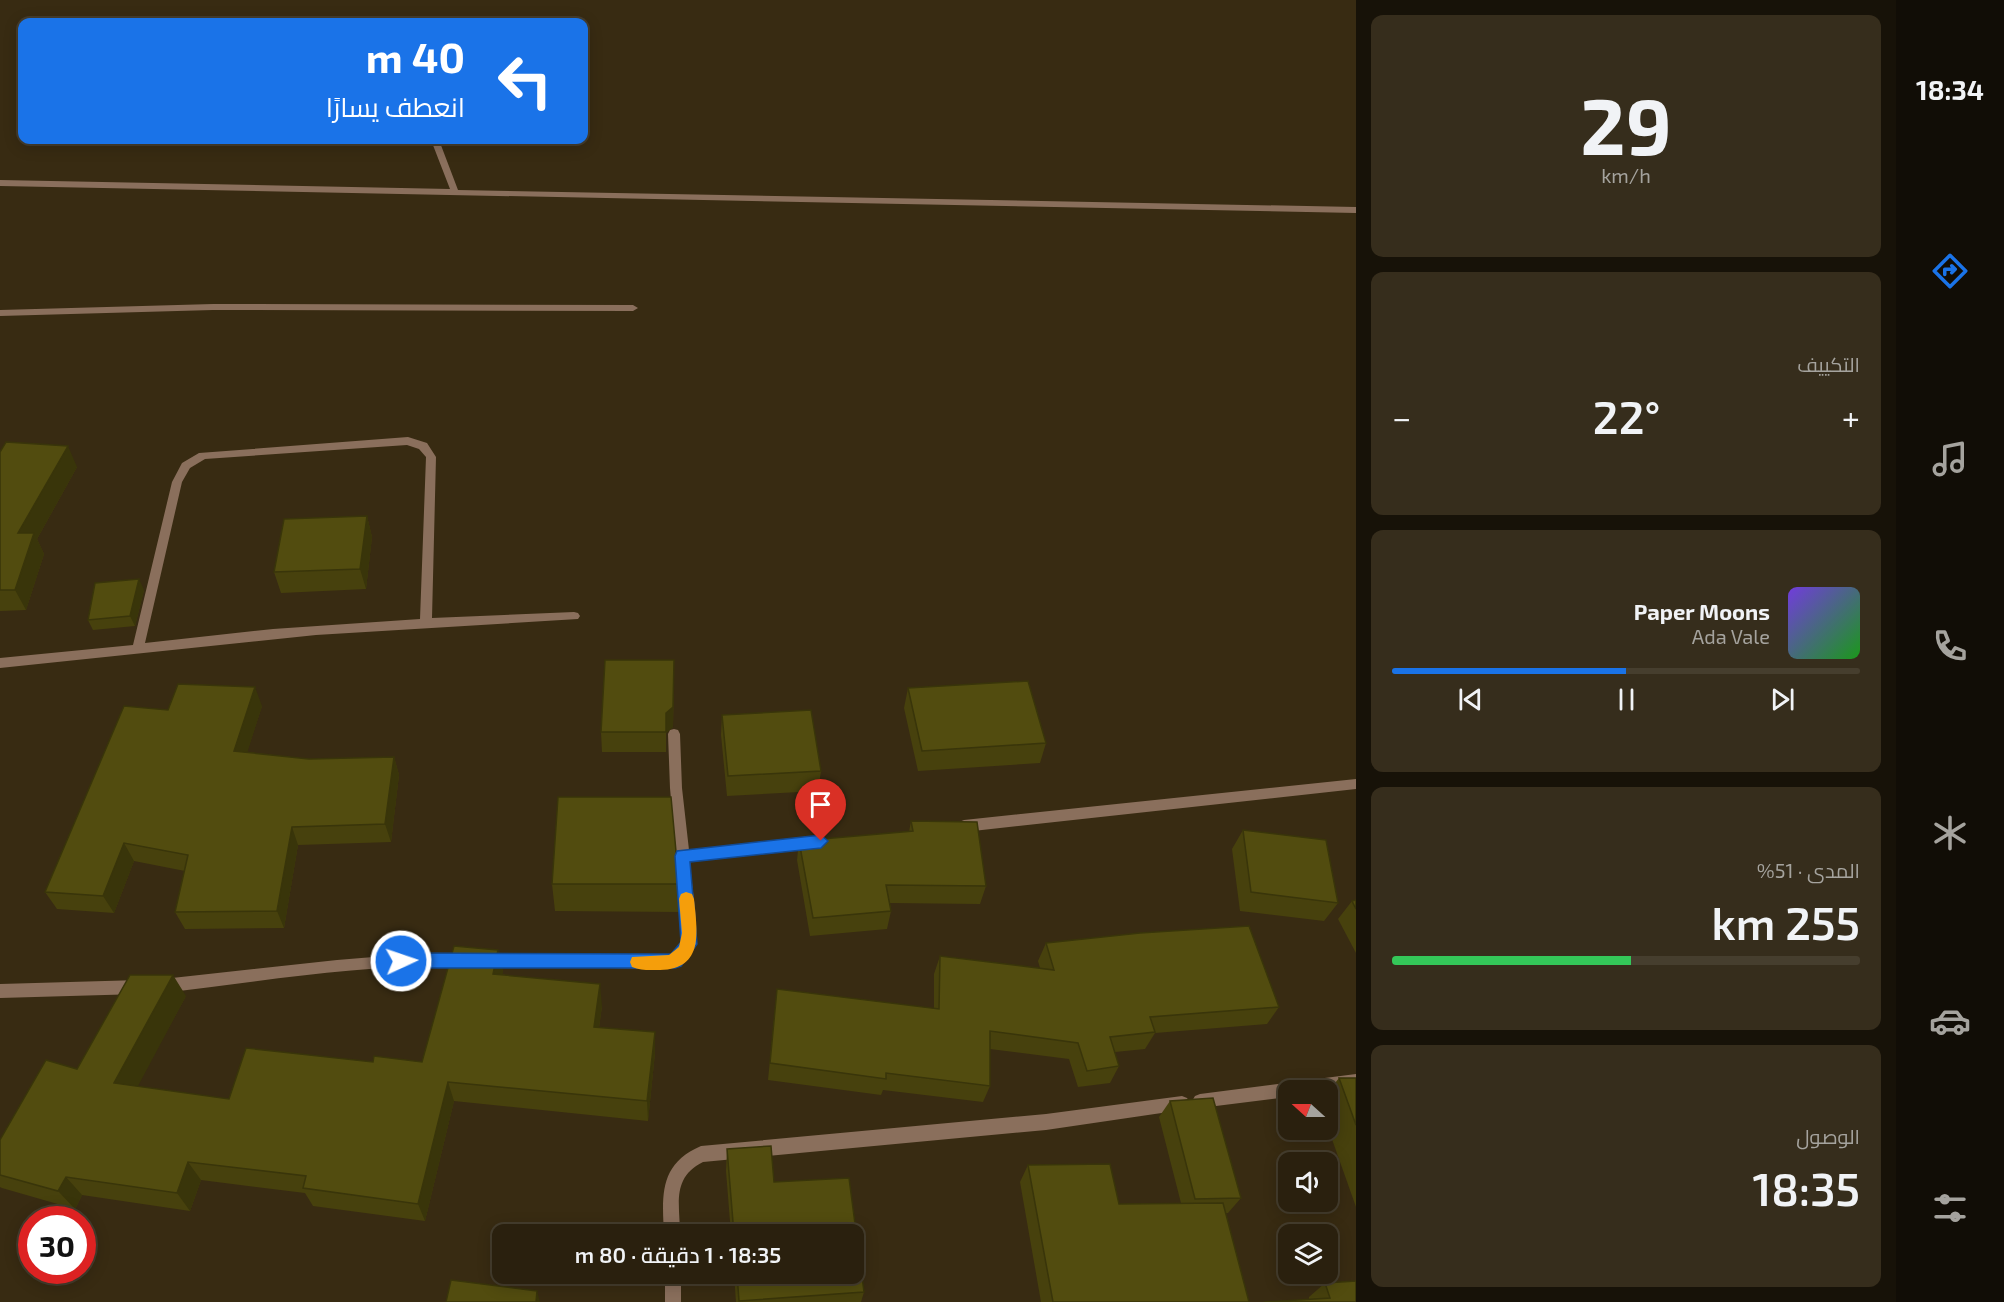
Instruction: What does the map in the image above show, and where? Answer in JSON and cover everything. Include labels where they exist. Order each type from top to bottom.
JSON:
[{"type":"street","points":[[437,144],[455,192]]},
{"type":"street","points":[[0,183],[1356,210]]},
{"type":"street","points":[[0,313],[213,308],[633,308]]},
{"type":"street","points":[[138,648],[177,482],[186,466],[203,456],[408,441],[423,446],[431,457],[426,622]]},
{"type":"street","points":[[0,663],[426,622],[574,616]]},
{"type":"street","points":[[0,991],[170,986],[337,966],[422,959],[671,962],[680,958],[689,944],[674,734]]},
{"type":"street","points":[[954,827],[1356,784]]},
{"type":"street","points":[[682,856],[824,841]]},
{"type":"street","points":[[672,1224],[673,1181],[682,1164],[702,1154],[1046,1122],[1356,1081]]},
{"type":"street","points":[[673,1284],[674,1302]]},
{"type":"building","points":[[6,442],[68,446],[18,533],[34,533],[15,590],[0,590],[0,452]]},
{"type":"building","points":[[367,516],[360,569],[274,572],[284,519]]},
{"type":"building","points":[[139,579],[130,616],[88,620],[95,583]]},
{"type":"building","points":[[605,660],[674,660],[673,707],[666,713],[666,732],[601,732]]},
{"type":"building","points":[[1028,681],[1046,743],[922,751],[908,688]]},
{"type":"building","points":[[178,684],[255,687],[234,751],[309,759],[394,757],[385,824],[292,827],[277,911],[175,912],[188,855],[124,843],[103,896],[45,892],[124,706],[168,710]]},
{"type":"building","points":[[811,710],[821,771],[728,776],[722,715]]},
{"type":"building","points":[[558,797],[671,797],[679,884],[552,884]]},
{"type":"building","points":[[911,821],[977,822],[986,886],[886,885],[891,911],[813,918],[799,841],[913,831]]},
{"type":"building","points":[[1243,830],[1326,840],[1338,903],[1251,892]]},
{"type":"building","points":[[1249,926],[1279,1007],[1150,1017],[1155,1032],[1110,1037],[1119,1066],[1087,1071],[1078,1043],[990,1031],[990,1086],[886,1073],[886,1079],[770,1063],[777,989],[939,1009],[940,956],[1054,970],[1046,943],[1140,933]]},
{"type":"building","points":[[454,946],[498,950],[493,974],[600,984],[594,1027],[655,1032],[647,1101],[448,1082],[418,1204],[303,1188],[306,1176],[188,1162],[177,1193],[66,1177],[58,1191],[0,1175],[0,1140],[46,1060],[77,1069],[130,975],[173,975],[114,1083],[229,1099],[246,1048],[373,1062],[374,1056],[422,1062]]},
{"type":"building","points":[[1339,1078],[1356,1078],[1356,1125]]},
{"type":"building","points":[[1213,1098],[1241,1198],[1195,1199],[1170,1101]]},
{"type":"building","points":[[771,1146],[774,1182],[849,1178],[855,1224],[733,1224],[727,1149]]},
{"type":"building","points":[[1110,1164],[1119,1204],[1223,1203],[1249,1302],[1053,1302],[1028,1165]]},
{"type":"building","points":[[451,1280],[537,1291],[536,1302],[446,1302]]},
{"type":"building","points":[[1356,1281],[1356,1302],[1264,1302],[1330,1298],[1325,1284],[1338,1284],[1338,1282]]},
{"type":"building","points":[[738,1284],[863,1284],[864,1292],[739,1301]]},
{"type":"slow traffic","points":[[638,962],[668,963],[680,958],[685,952],[689,944],[690,933],[686,899]]},
{"type":"route","points":[[401,961],[422,959],[668,963],[680,958],[689,944],[690,933],[682,856],[821,841]]}]
